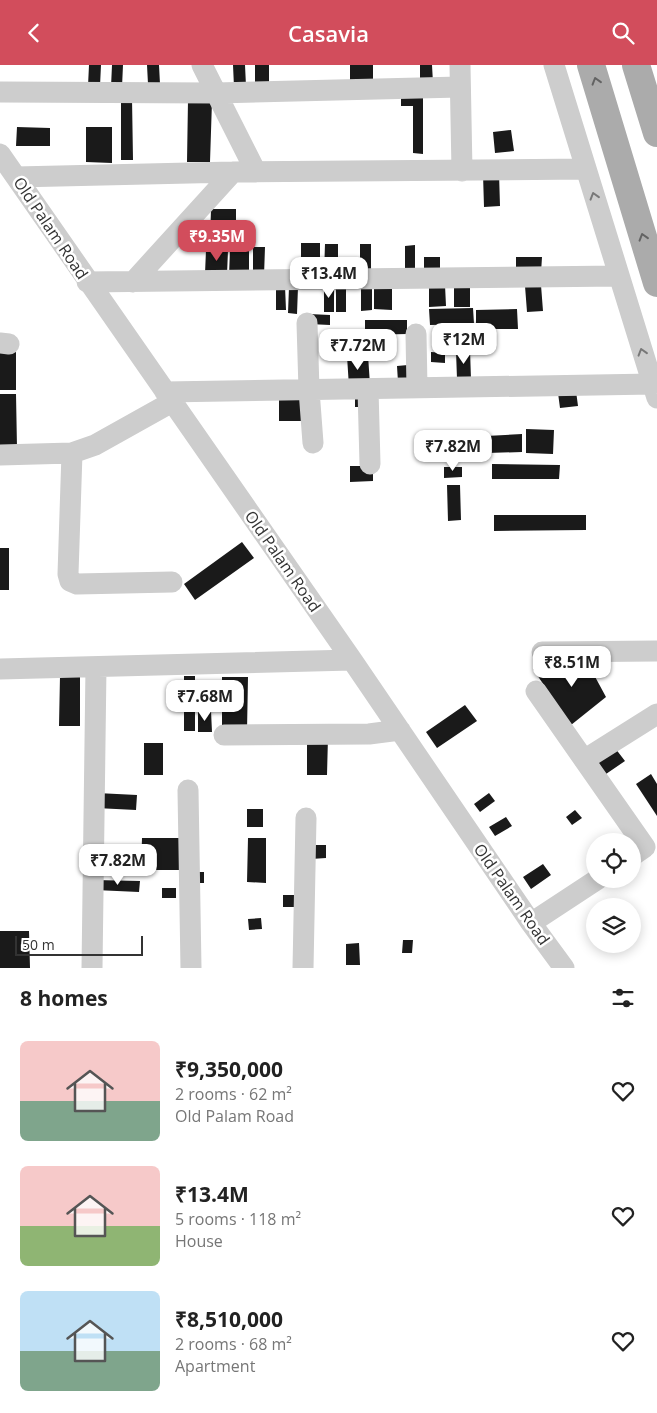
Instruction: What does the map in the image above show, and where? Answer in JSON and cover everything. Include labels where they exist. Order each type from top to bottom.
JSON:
[{"type":"main road","points":[[591,65],[657,283]]},
{"type":"main road","points":[[636,65],[657,133]]},
{"type":"street","points":[[202,65],[256,172]]},
{"type":"street","points":[[460,65],[462,171]]},
{"type":"street","points":[[0,455],[72,453],[96,445],[168,397],[308,390],[417,388],[655,391],[554,65]]},
{"type":"street","points":[[0,92],[216,93],[460,87]]},
{"type":"street","points":[[6,165],[233,173],[586,169]]},
{"type":"street","name":"Old Palam Road","points":[[6,165],[352,660],[531,923],[564,968]]},
{"type":"street","points":[[133,281],[233,173]]},
{"type":"street","points":[[87,282],[619,276]]},
{"type":"street","points":[[307,323],[308,390],[313,443]]},
{"type":"street","points":[[416,334],[417,388]]},
{"type":"street","points":[[368,389],[370,464]]},
{"type":"street","points":[[72,453],[68,574],[70,581],[77,584],[172,582]]},
{"type":"street","points":[[542,652],[657,651]]},
{"type":"street","points":[[0,669],[352,660]]},
{"type":"street","points":[[92,968],[96,667]]},
{"type":"street","points":[[536,691],[645,847]]},
{"type":"street","points":[[584,760],[657,714]]},
{"type":"street","points":[[224,735],[370,734],[400,730]]},
{"type":"street","points":[[188,790],[191,968]]},
{"type":"street","points":[[303,968],[306,818]]},
{"type":"street","points":[[531,923],[586,887]]},
{"type":"building","points":[[89,65],[101,65],[100,86],[88,86]]},
{"type":"building","points":[[112,65],[123,65],[122,87],[111,87]]},
{"type":"building","points":[[147,65],[159,65],[160,84],[148,84]]},
{"type":"building","points":[[233,65],[245,65],[246,86],[234,87]]},
{"type":"building","points":[[255,65],[269,65],[269,85],[255,85]]},
{"type":"building","points":[[350,65],[373,65],[373,84],[350,84]]},
{"type":"building","points":[[420,65],[432,65],[433,83],[420,83]]},
{"type":"building","points":[[401,97],[423,97],[423,154],[413,153],[413,106],[401,106]]},
{"type":"building","points":[[121,98],[132,98],[133,160],[121,160]]},
{"type":"building","points":[[188,100],[212,101],[210,162],[187,162]]},
{"type":"building","points":[[17,127],[50,128],[50,146],[16,146]]},
{"type":"building","points":[[86,127],[112,127],[112,163],[86,162]]},
{"type":"building","points":[[511,130],[514,151],[495,153],[493,132]]},
{"type":"building","points":[[499,173],[500,206],[484,207],[483,174]]},
{"type":"building","points":[[211,209],[236,209],[236,221],[247,221],[247,245],[210,244]]},
{"type":"building","points":[[301,243],[320,243],[320,273],[301,273]]},
{"type":"building","points":[[325,244],[338,244],[338,274],[324,274]]},
{"type":"building","points":[[360,244],[371,244],[371,273],[360,272]]},
{"type":"building","points":[[415,245],[415,274],[405,275],[405,246]]},
{"type":"building","points":[[253,247],[265,247],[264,276],[253,275]]},
{"type":"building","points":[[230,249],[249,249],[249,276],[229,276]]},
{"type":"building","points":[[206,250],[228,250],[227,275],[205,274]]},
{"type":"building","points":[[424,257],[440,257],[440,273],[424,273]]},
{"type":"building","points":[[516,257],[542,257],[541,273],[516,273]]},
{"type":"building","points":[[454,283],[470,283],[470,307],[454,307]]},
{"type":"building","points":[[361,284],[372,284],[372,310],[361,311]]},
{"type":"building","points":[[429,285],[445,285],[446,306],[429,307]]},
{"type":"building","points":[[541,285],[543,311],[527,312],[525,286]]},
{"type":"building","points":[[276,286],[285,286],[286,310],[276,310]]},
{"type":"building","points":[[324,286],[334,286],[334,312],[324,312]]},
{"type":"building","points":[[374,286],[392,287],[392,310],[374,309]]},
{"type":"building","points":[[289,287],[298,287],[297,314],[288,313]]},
{"type":"building","points":[[336,287],[346,287],[346,312],[336,312]]},
{"type":"building","points":[[473,308],[474,324],[430,325],[429,309]]},
{"type":"building","points":[[517,309],[518,329],[476,329],[476,310]]},
{"type":"building","points":[[309,314],[330,315],[330,325],[309,324]]},
{"type":"building","points":[[365,320],[407,320],[407,334],[365,335]]},
{"type":"building","points":[[353,332],[354,345],[321,346],[321,333]]},
{"type":"building","points":[[344,347],[345,354],[322,355],[322,349]]},
{"type":"building","points":[[470,350],[471,379],[457,379],[456,351]]},
{"type":"building","points":[[0,352],[16,352],[16,390],[0,390]]},
{"type":"building","points":[[431,352],[445,353],[445,363],[431,362]]},
{"type":"building","points":[[368,355],[370,385],[349,387],[347,356]]},
{"type":"building","points":[[408,365],[409,382],[398,382],[397,366]]},
{"type":"building","points":[[576,391],[578,406],[560,408],[558,393]]},
{"type":"building","points":[[0,394],[16,394],[17,448],[0,448]]},
{"type":"building","points":[[355,397],[363,397],[363,407],[355,407]]},
{"type":"building","points":[[279,399],[303,399],[303,421],[279,421]]},
{"type":"building","points":[[526,429],[554,430],[553,454],[526,453]]},
{"type":"building","points":[[522,434],[522,452],[487,453],[486,436]]},
{"type":"building","points":[[492,464],[560,465],[559,479],[492,479]]},
{"type":"building","points":[[350,466],[373,466],[373,481],[350,482]]},
{"type":"building","points":[[444,467],[462,467],[462,477],[444,478]]},
{"type":"building","points":[[447,485],[460,485],[461,520],[448,521]]},
{"type":"building","points":[[494,515],[586,515],[586,530],[494,531]]},
{"type":"building","points":[[242,542],[254,558],[195,600],[184,584]]},
{"type":"building","points":[[0,548],[9,548],[9,590],[0,590]]},
{"type":"building","points":[[586,660],[606,697],[571,725],[533,669]]},
{"type":"building","points":[[60,676],[80,676],[80,726],[59,726]]},
{"type":"building","points":[[184,676],[195,676],[195,731],[184,731]]},
{"type":"building","points":[[222,677],[248,677],[247,731],[222,730]]},
{"type":"building","points":[[465,705],[477,721],[437,748],[426,732]]},
{"type":"building","points":[[198,711],[211,711],[212,732],[198,732]]},
{"type":"building","points":[[307,737],[328,737],[327,775],[307,775]]},
{"type":"building","points":[[144,743],[163,743],[163,775],[144,775]]},
{"type":"building","points":[[615,748],[625,761],[606,774],[596,761]]},
{"type":"building","points":[[651,774],[657,784],[657,816],[636,784]]},
{"type":"building","points":[[97,793],[137,795],[136,810],[96,808]]},
{"type":"building","points":[[489,793],[495,801],[480,812],[474,804]]},
{"type":"building","points":[[247,809],[263,809],[263,827],[247,827]]},
{"type":"building","points":[[575,810],[582,818],[572,825],[566,817]]},
{"type":"building","points":[[506,817],[512,826],[495,836],[489,827]]},
{"type":"building","points":[[142,838],[179,838],[179,870],[141,870]]},
{"type":"building","points":[[248,838],[266,838],[266,883],[247,882]]},
{"type":"building","points":[[310,845],[326,845],[326,858],[311,859]]},
{"type":"building","points":[[543,864],[551,875],[531,889],[523,877]]},
{"type":"building","points":[[193,872],[204,872],[204,883],[193,883]]},
{"type":"building","points":[[95,880],[140,881],[139,892],[95,890]]},
{"type":"building","points":[[162,888],[176,888],[176,898],[162,898]]},
{"type":"building","points":[[283,895],[297,895],[297,907],[283,907]]},
{"type":"building","points":[[261,918],[262,929],[249,930],[248,919]]},
{"type":"building","points":[[0,931],[29,931],[30,968],[0,968]]},
{"type":"building","points":[[403,940],[413,940],[412,953],[402,953]]},
{"type":"building","points":[[359,943],[360,965],[346,965],[346,944]]}]
